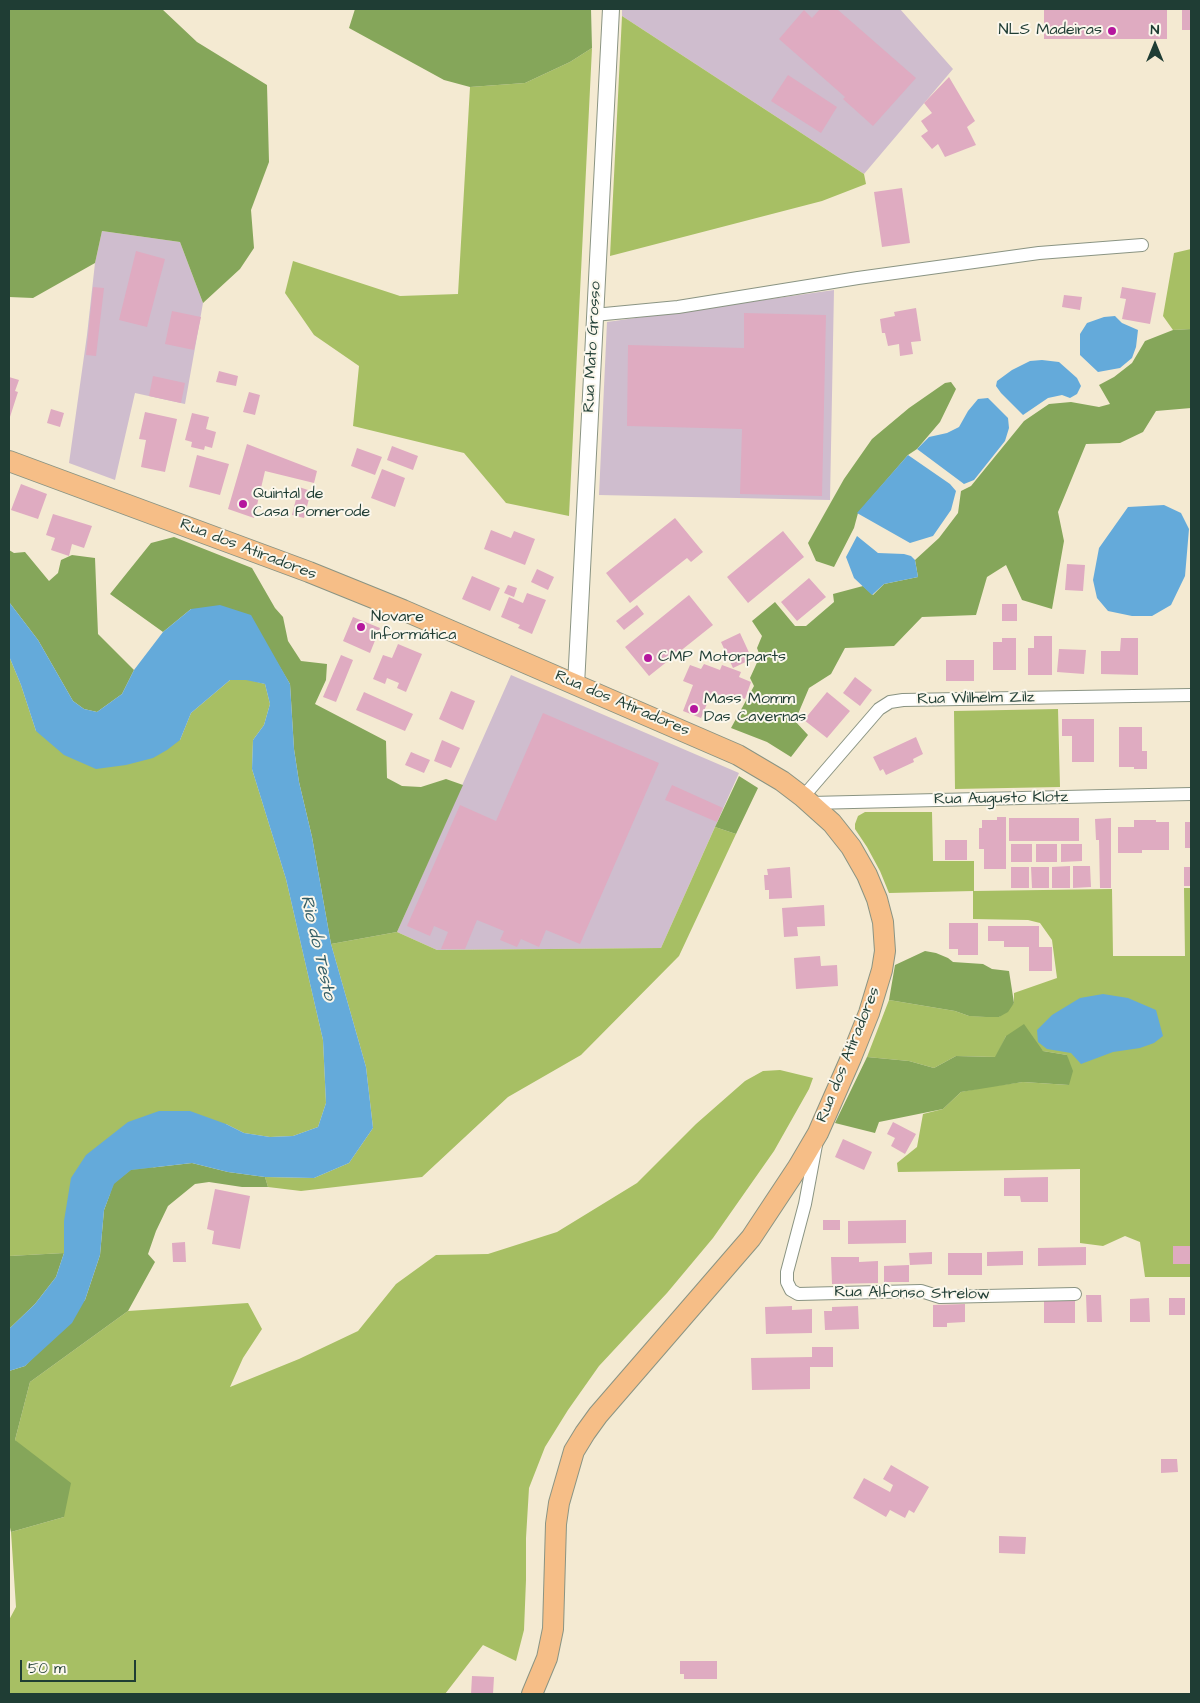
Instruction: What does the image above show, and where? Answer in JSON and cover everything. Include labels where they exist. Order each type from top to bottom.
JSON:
[{"type":"main road","name":"Rua dos Atiradores","points":[[9,460],[309,572],[439,624],[733,753],[763,769],[807,800],[832,823],[846,841],[867,875],[877,899],[883,922],[885,951],[882,970],[869,1013],[851,1058],[818,1132],[798,1167],[751,1238],[598,1415],[574,1451],[562,1493],[556,1524],[553,1629],[547,1658],[532,1694]]},
{"type":"street","name":"Rua Mato Grosso","points":[[576,685],[611,9]]},
{"type":"street","points":[[594,315],[678,307],[858,278],[1000,258],[1067,250],[1142,245]]},
{"type":"street","name":"Rua Wilhelm Zilz","points":[[807,800],[879,709],[890,702],[1191,694]]},
{"type":"street","name":"Rua Augusto Klotz","points":[[807,800],[1191,794]]},
{"type":"street","name":"Rua Alfonso Strelow","points":[[818,1132],[805,1204],[787,1272],[787,1282],[791,1290],[798,1294],[921,1291],[940,1297],[1075,1294]]},
{"type":"shaded area","points":[[622,9],[900,9],[953,69],[864,174],[622,16]]},
{"type":"shaded area","points":[[102,231],[180,242],[203,303],[185,404],[135,393],[115,480],[69,463],[95,263]]},
{"type":"shaded area","points":[[834,290],[830,500],[599,495],[607,322]]},
{"type":"shaded area","points":[[511,675],[739,773],[661,948],[437,950],[397,932]]},
{"type":"green space","points":[[9,9],[162,9],[197,42],[267,85],[269,162],[251,210],[254,248],[240,269],[203,303],[180,242],[102,231],[95,263],[33,298],[9,297]]},
{"type":"green space","points":[[355,9],[591,9],[592,48],[570,62],[525,83],[470,87],[444,80],[349,28]]},
{"type":"green space","points":[[622,16],[864,174],[866,184],[822,201],[610,256]]},
{"type":"green space","points":[[592,48],[569,516],[506,503],[464,453],[353,426],[359,366],[314,335],[285,293],[293,261],[400,296],[458,294],[470,87],[525,83],[570,62]]},
{"type":"green space","points":[[1191,249],[1191,329],[1173,330],[1163,316],[1174,253]]},
{"type":"green space","points":[[1191,329],[1191,408],[1156,411],[1143,432],[1120,443],[1086,444],[1058,512],[1064,541],[1052,609],[1022,600],[1006,565],[987,577],[976,615],[922,617],[894,646],[845,648],[831,674],[809,688],[795,721],[808,735],[791,757],[767,742],[731,728],[754,686],[750,678],[760,656],[757,648],[762,636],[752,621],[775,602],[795,626],[806,626],[834,602],[833,594],[863,586],[873,595],[884,584],[918,577],[915,560],[939,538],[958,513],[961,491],[971,486],[1024,421],[1049,404],[1071,402],[1099,407],[1110,404],[1099,385],[1114,377],[1132,363],[1145,341],[1173,330]]},
{"type":"green space","points":[[951,382],[956,389],[940,422],[917,449],[908,455],[858,513],[854,528],[834,567],[816,561],[808,543],[844,479],[872,439],[909,408],[945,383]]},
{"type":"green space","points":[[174,537],[252,568],[275,608],[283,617],[288,641],[301,661],[327,664],[326,680],[315,704],[386,741],[387,778],[402,786],[421,787],[446,779],[463,785],[397,932],[331,944],[312,837],[299,782],[294,749],[290,684],[272,654],[191,609],[163,632],[110,594],[151,543]]},
{"type":"green space","points":[[9,550],[14,553],[25,552],[49,581],[58,573],[61,560],[72,555],[95,558],[98,634],[134,670],[122,694],[97,712],[84,709],[73,701],[38,640],[9,602]]},
{"type":"green space","points":[[9,656],[36,731],[180,740],[191,713],[230,680],[246,679],[265,684],[270,704],[264,725],[253,740],[252,769],[286,879],[323,1040],[326,1103],[318,1127],[293,1136],[270,1137],[244,1133],[226,1124],[64,1221],[64,1253],[9,1256]]},
{"type":"green space","points":[[1058,709],[1060,787],[955,789],[954,711]]},
{"type":"green space","points":[[739,776],[758,788],[736,834],[715,827]]},
{"type":"green space","points":[[865,812],[932,812],[933,861],[974,861],[974,891],[1112,889],[1113,956],[1185,956],[1184,888],[1191,888],[1191,1277],[1145,1277],[1140,1242],[1125,1236],[1103,1246],[1080,1243],[1080,1169],[898,1172],[897,1163],[917,1147],[923,1114],[943,1109],[961,1092],[986,1087],[1023,1082],[1069,1085],[1067,1055],[1043,1051],[1006,1036],[996,1057],[956,1056],[934,1068],[909,1061],[867,1057],[889,1000],[955,1011],[969,1016],[999,1017],[1014,1003],[1014,993],[1057,978],[1052,940],[1040,923],[1028,920],[973,919],[973,891],[889,893],[880,871],[855,829],[858,816]]},
{"type":"green space","points":[[715,827],[736,834],[679,956],[581,1055],[508,1097],[422,1177],[301,1191],[268,1187],[265,1177],[314,1178],[349,1163],[373,1128],[366,1067],[331,944],[397,932],[437,950],[661,948]]},
{"type":"green space","points":[[925,951],[936,953],[953,962],[983,964],[992,969],[1009,971],[1014,1003],[1008,1012],[999,1017],[986,1017],[969,1016],[955,1011],[889,1000],[895,965]]},
{"type":"green space","points":[[1024,1024],[1043,1051],[1067,1055],[1073,1071],[1069,1085],[1023,1082],[961,1092],[943,1109],[879,1122],[875,1133],[835,1123],[867,1057],[909,1061],[934,1068],[956,1056],[995,1057],[1006,1036]]},
{"type":"green space","points":[[780,1070],[813,1078],[809,1089],[774,1151],[713,1238],[667,1293],[599,1366],[545,1447],[529,1488],[524,1630],[516,1661],[483,1645],[445,1694],[9,1694],[9,1620],[16,1607],[11,1532],[64,1517],[15,1440],[30,1382],[128,1311],[248,1303],[262,1329],[243,1358],[230,1387],[299,1359],[358,1331],[396,1284],[436,1255],[488,1254],[557,1232],[637,1183],[696,1124],[745,1081],[763,1071]]},
{"type":"green space","points":[[192,1163],[228,1172],[265,1177],[268,1187],[242,1187],[209,1182],[195,1184],[168,1206],[148,1254],[155,1262],[128,1311],[30,1382],[15,1440],[71,1483],[64,1517],[11,1532],[9,1523],[9,1371],[25,1366],[85,1300],[100,1255],[104,1210],[114,1183],[131,1170]]},
{"type":"green space","points":[[64,1253],[56,1277],[35,1304],[9,1329],[9,1256]]},
{"type":"water","points":[[1115,316],[1122,323],[1138,330],[1136,347],[1132,358],[1120,368],[1098,372],[1080,355],[1080,334],[1087,323],[1104,317]]},
{"type":"water","points":[[1030,361],[1059,362],[1077,378],[1081,386],[1077,394],[1070,398],[1062,395],[1048,398],[1023,415],[1001,393],[996,386],[997,381],[1012,370]]},
{"type":"water","points":[[988,398],[1008,418],[1009,428],[1005,441],[974,480],[964,484],[917,449],[929,437],[947,433],[959,427],[968,411],[978,399]]},
{"type":"water","points":[[908,455],[950,484],[956,491],[951,510],[933,536],[910,543],[857,513]]},
{"type":"water","points":[[1164,505],[1181,513],[1189,529],[1185,576],[1171,605],[1152,616],[1132,616],[1108,611],[1097,598],[1093,580],[1099,548],[1128,507]]},
{"type":"water","points":[[857,536],[878,553],[911,556],[915,560],[918,577],[884,584],[872,595],[854,578],[846,557]]},
{"type":"water","name":"Rio do Testo","points":[[9,602],[38,640],[73,701],[84,709],[97,712],[122,694],[134,670],[163,632],[191,609],[220,605],[251,615],[290,684],[294,749],[299,782],[312,837],[331,944],[366,1067],[373,1128],[349,1163],[314,1178],[265,1177],[228,1172],[192,1163],[131,1170],[114,1184],[104,1210],[100,1255],[85,1300],[72,1323],[25,1366],[9,1371],[9,1329],[35,1304],[56,1277],[64,1253],[64,1221],[71,1178],[86,1155],[128,1122],[159,1111],[190,1111],[226,1124],[244,1133],[270,1137],[293,1136],[318,1127],[326,1103],[323,1040],[286,879],[252,769],[253,740],[264,725],[270,704],[265,684],[246,680],[230,680],[191,713],[180,740],[167,750],[153,758],[126,765],[96,769],[64,755],[36,731],[9,656]]},
{"type":"water","points":[[1103,994],[1128,998],[1156,1010],[1163,1036],[1154,1043],[1140,1048],[1113,1052],[1081,1064],[1071,1053],[1047,1049],[1038,1042],[1037,1030],[1052,1015],[1080,998]]},
{"type":"building","points":[[820,9],[837,9],[916,78],[873,126],[843,99],[845,97],[779,39],[804,10],[812,18]]},
{"type":"building","points":[[1044,9],[1167,9],[1167,39],[1044,39]]},
{"type":"building","points":[[1182,9],[1191,9],[1191,30],[1182,30]]},
{"type":"building","points":[[788,75],[837,107],[821,133],[771,101]]},
{"type":"building","points":[[949,77],[975,121],[967,127],[976,145],[945,157],[938,144],[932,149],[921,136],[928,131],[921,121],[932,113],[924,103]]},
{"type":"building","points":[[902,188],[910,243],[882,247],[874,192]]},
{"type":"building","points":[[136,251],[165,259],[147,327],[119,320]]},
{"type":"building","points":[[93,287],[104,288],[96,356],[86,355]]},
{"type":"building","points":[[1122,287],[1156,293],[1150,324],[1122,319],[1126,299],[1120,298]]},
{"type":"building","points":[[1064,295],[1082,297],[1080,310],[1062,307]]},
{"type":"building","points":[[916,308],[921,341],[911,342],[913,354],[900,356],[899,344],[888,346],[885,333],[882,333],[880,319],[895,316],[894,312]]},
{"type":"building","points":[[172,311],[201,317],[194,350],[165,344]]},
{"type":"building","points":[[744,313],[826,315],[822,496],[740,494],[742,429],[627,426],[628,345],[744,348]]},
{"type":"building","points":[[219,371],[238,376],[236,386],[216,382]]},
{"type":"building","points":[[153,376],[185,383],[181,403],[149,396]]},
{"type":"building","points":[[9,377],[19,380],[15,391],[18,392],[9,420]]},
{"type":"building","points":[[249,392],[260,395],[255,415],[243,412]]},
{"type":"building","points":[[51,409],[64,413],[60,427],[47,423]]},
{"type":"building","points":[[145,412],[177,419],[165,472],[141,467],[146,440],[139,439]]},
{"type":"building","points":[[192,413],[209,417],[206,429],[216,432],[212,448],[205,446],[204,450],[191,447],[192,442],[185,440]]},
{"type":"building","points":[[247,444],[317,471],[314,483],[265,471],[254,518],[228,509]]},
{"type":"building","points":[[392,446],[418,456],[413,470],[387,460]]},
{"type":"building","points":[[357,448],[382,457],[375,475],[351,466]]},
{"type":"building","points":[[197,455],[229,464],[220,495],[189,487]]},
{"type":"building","points":[[382,469],[405,478],[395,507],[371,498]]},
{"type":"building","points":[[21,484],[47,494],[38,519],[11,510]]},
{"type":"building","points":[[299,487],[311,491],[304,518],[292,515]]},
{"type":"building","points":[[53,514],[92,526],[84,548],[72,544],[69,556],[51,550],[55,538],[46,535]]},
{"type":"building","points":[[675,518],[703,552],[691,562],[687,558],[630,603],[606,573]]},
{"type":"building","points":[[491,530],[511,538],[514,531],[535,539],[525,565],[484,549]]},
{"type":"building","points":[[783,531],[804,557],[748,603],[727,577]]},
{"type":"building","points":[[1067,564],[1085,565],[1083,591],[1065,590]]},
{"type":"building","points":[[537,569],[554,577],[548,590],[531,582]]},
{"type":"building","points":[[472,576],[500,588],[490,611],[462,599]]},
{"type":"building","points":[[809,578],[826,597],[797,621],[781,602]]},
{"type":"building","points":[[508,585],[517,588],[514,597],[504,593]]},
{"type":"building","points":[[527,593],[546,600],[532,634],[518,628],[520,625],[501,617],[509,597],[523,603]]},
{"type":"building","points":[[689,595],[713,625],[649,676],[625,647]]},
{"type":"building","points":[[1002,604],[1017,604],[1017,621],[1002,621]]},
{"type":"building","points":[[637,605],[644,614],[624,630],[616,621]]},
{"type":"building","points":[[353,617],[380,628],[370,653],[343,641]]},
{"type":"building","points":[[740,633],[752,659],[733,668],[721,642]]},
{"type":"building","points":[[1034,636],[1052,636],[1052,675],[1028,675],[1028,648],[1034,648]]},
{"type":"building","points":[[1002,638],[1016,638],[1016,670],[993,670],[993,642],[1002,642]]},
{"type":"building","points":[[1121,638],[1138,638],[1138,675],[1101,674],[1101,651],[1120,651]]},
{"type":"building","points":[[398,644],[422,654],[406,692],[397,688],[399,683],[387,678],[385,684],[373,679],[383,655],[392,658]]},
{"type":"building","points":[[1059,649],[1086,650],[1084,674],[1057,672]]},
{"type":"building","points":[[341,655],[353,660],[336,702],[323,697]]},
{"type":"building","points":[[946,660],[974,660],[974,681],[946,681]]},
{"type":"building","points":[[704,664],[720,670],[722,665],[741,672],[739,677],[751,682],[745,699],[732,694],[730,700],[712,692],[701,718],[683,711],[693,685],[683,681],[690,665],[701,669]]},
{"type":"building","points":[[855,677],[872,690],[860,706],[843,693]]},
{"type":"building","points":[[451,691],[475,701],[463,730],[439,719]]},
{"type":"building","points":[[364,692],[413,714],[405,731],[356,710]]},
{"type":"building","points":[[827,692],[850,711],[827,738],[804,720]]},
{"type":"building","points":[[543,713],[659,763],[580,944],[546,930],[539,947],[521,939],[517,947],[500,940],[504,931],[477,920],[465,949],[441,949],[448,932],[434,926],[430,936],[407,926],[460,805],[496,821]]},
{"type":"building","points":[[1062,719],[1094,719],[1094,762],[1072,762],[1072,736],[1062,736]]},
{"type":"building","points":[[1119,727],[1142,727],[1142,751],[1147,751],[1147,769],[1119,767]]},
{"type":"building","points":[[916,737],[923,754],[913,759],[914,762],[886,775],[883,769],[880,771],[873,757]]},
{"type":"building","points":[[442,740],[460,748],[451,768],[434,761]]},
{"type":"building","points":[[411,752],[430,760],[424,773],[405,765]]},
{"type":"building","points":[[672,785],[723,808],[717,822],[665,800]]},
{"type":"building","points":[[997,817],[1006,817],[1006,869],[984,869],[984,849],[979,849],[979,828],[982,828],[982,820],[997,820]]},
{"type":"building","points":[[1009,818],[1079,818],[1079,841],[1009,841]]},
{"type":"building","points":[[1111,818],[1111,888],[1100,888],[1099,840],[1096,840],[1095,819]]},
{"type":"building","points":[[1134,820],[1169,822],[1169,850],[1142,850],[1142,853],[1118,853],[1118,827],[1134,827]]},
{"type":"building","points":[[1185,822],[1191,822],[1191,848],[1185,848]]},
{"type":"building","points":[[945,840],[967,840],[967,860],[945,860]]},
{"type":"building","points":[[1011,844],[1032,844],[1032,862],[1011,862]]},
{"type":"building","points":[[1036,844],[1057,844],[1057,862],[1036,862]]},
{"type":"building","points":[[1061,844],[1082,844],[1082,861],[1061,862]]},
{"type":"building","points":[[1070,866],[1070,888],[1052,888],[1052,867]]},
{"type":"building","points":[[1073,866],[1090,866],[1091,887],[1073,888]]},
{"type":"building","points":[[790,867],[792,898],[769,899],[769,890],[765,890],[764,875],[768,875],[767,869]]},
{"type":"building","points":[[1011,867],[1029,867],[1029,888],[1011,888]]},
{"type":"building","points":[[1031,867],[1049,867],[1049,888],[1032,888]]},
{"type":"building","points":[[1184,867],[1191,867],[1191,886],[1184,886]]},
{"type":"building","points":[[824,905],[825,926],[797,927],[798,936],[784,937],[782,908]]},
{"type":"building","points":[[949,923],[978,923],[978,955],[958,955],[958,949],[949,949]]},
{"type":"building","points":[[988,926],[1039,926],[1039,947],[1052,947],[1052,971],[1029,971],[1029,947],[1004,947],[1004,941],[988,941]]},
{"type":"building","points":[[820,956],[821,966],[837,965],[838,986],[796,989],[794,958]]},
{"type":"building","points":[[893,1122],[916,1134],[905,1154],[891,1146],[895,1138],[887,1134]]},
{"type":"building","points":[[843,1139],[872,1152],[864,1170],[835,1157]]},
{"type":"building","points":[[1048,1177],[1048,1202],[1021,1202],[1020,1196],[1004,1196],[1004,1178]]},
{"type":"building","points":[[215,1189],[250,1196],[240,1249],[212,1244],[214,1231],[207,1229]]},
{"type":"building","points":[[823,1220],[840,1220],[840,1230],[823,1230]]},
{"type":"building","points":[[906,1220],[906,1243],[848,1244],[848,1221]]},
{"type":"building","points":[[185,1242],[186,1262],[173,1262],[172,1243]]},
{"type":"building","points":[[1173,1246],[1191,1246],[1191,1264],[1173,1264]]},
{"type":"building","points":[[1086,1247],[1086,1265],[1038,1266],[1038,1248]]},
{"type":"building","points":[[1023,1251],[1023,1265],[987,1266],[987,1252]]},
{"type":"building","points":[[932,1252],[932,1264],[910,1265],[909,1253]]},
{"type":"building","points":[[948,1253],[982,1253],[982,1275],[948,1275]]},
{"type":"building","points":[[831,1257],[859,1257],[859,1262],[878,1261],[878,1283],[832,1284]]},
{"type":"building","points":[[909,1265],[909,1282],[884,1282],[884,1266]]},
{"type":"building","points":[[1086,1295],[1101,1295],[1102,1322],[1087,1322]]},
{"type":"building","points":[[1149,1298],[1150,1322],[1130,1322],[1130,1299]]},
{"type":"building","points":[[1169,1298],[1185,1298],[1185,1315],[1169,1315]]},
{"type":"building","points":[[1075,1300],[1075,1323],[1044,1323],[1044,1301]]},
{"type":"building","points":[[965,1304],[965,1322],[947,1323],[947,1327],[933,1327],[933,1305]]},
{"type":"building","points":[[792,1306],[792,1310],[812,1309],[812,1333],[766,1334],[765,1307]]},
{"type":"building","points":[[858,1306],[859,1329],[825,1330],[824,1311],[832,1311],[832,1307]]},
{"type":"building","points":[[812,1347],[833,1347],[833,1367],[810,1367],[810,1389],[752,1390],[751,1358],[812,1357]]},
{"type":"building","points":[[1161,1459],[1177,1459],[1178,1472],[1161,1473]]},
{"type":"building","points":[[891,1465],[929,1487],[914,1513],[909,1510],[905,1518],[890,1510],[886,1517],[853,1498],[864,1478],[890,1492],[893,1485],[883,1479]]},
{"type":"building","points":[[999,1536],[1026,1537],[1025,1554],[999,1553]]},
{"type":"building","points":[[680,1661],[717,1661],[717,1679],[684,1679],[684,1674],[680,1674]]},
{"type":"building","points":[[472,1676],[494,1677],[493,1694],[471,1694]]},
{"type":"place","name":"NLS Madeiras","points":[[1112,31]]},
{"type":"place","name":"Quintal de Casa Pomerode","points":[[243,504]]},
{"type":"place","name":"Novare Informática","points":[[361,627]]},
{"type":"place","name":"CMP Motorparts","points":[[648,658]]},
{"type":"place","name":"Mass Momm Das Cavernas","points":[[694,709]]}]
